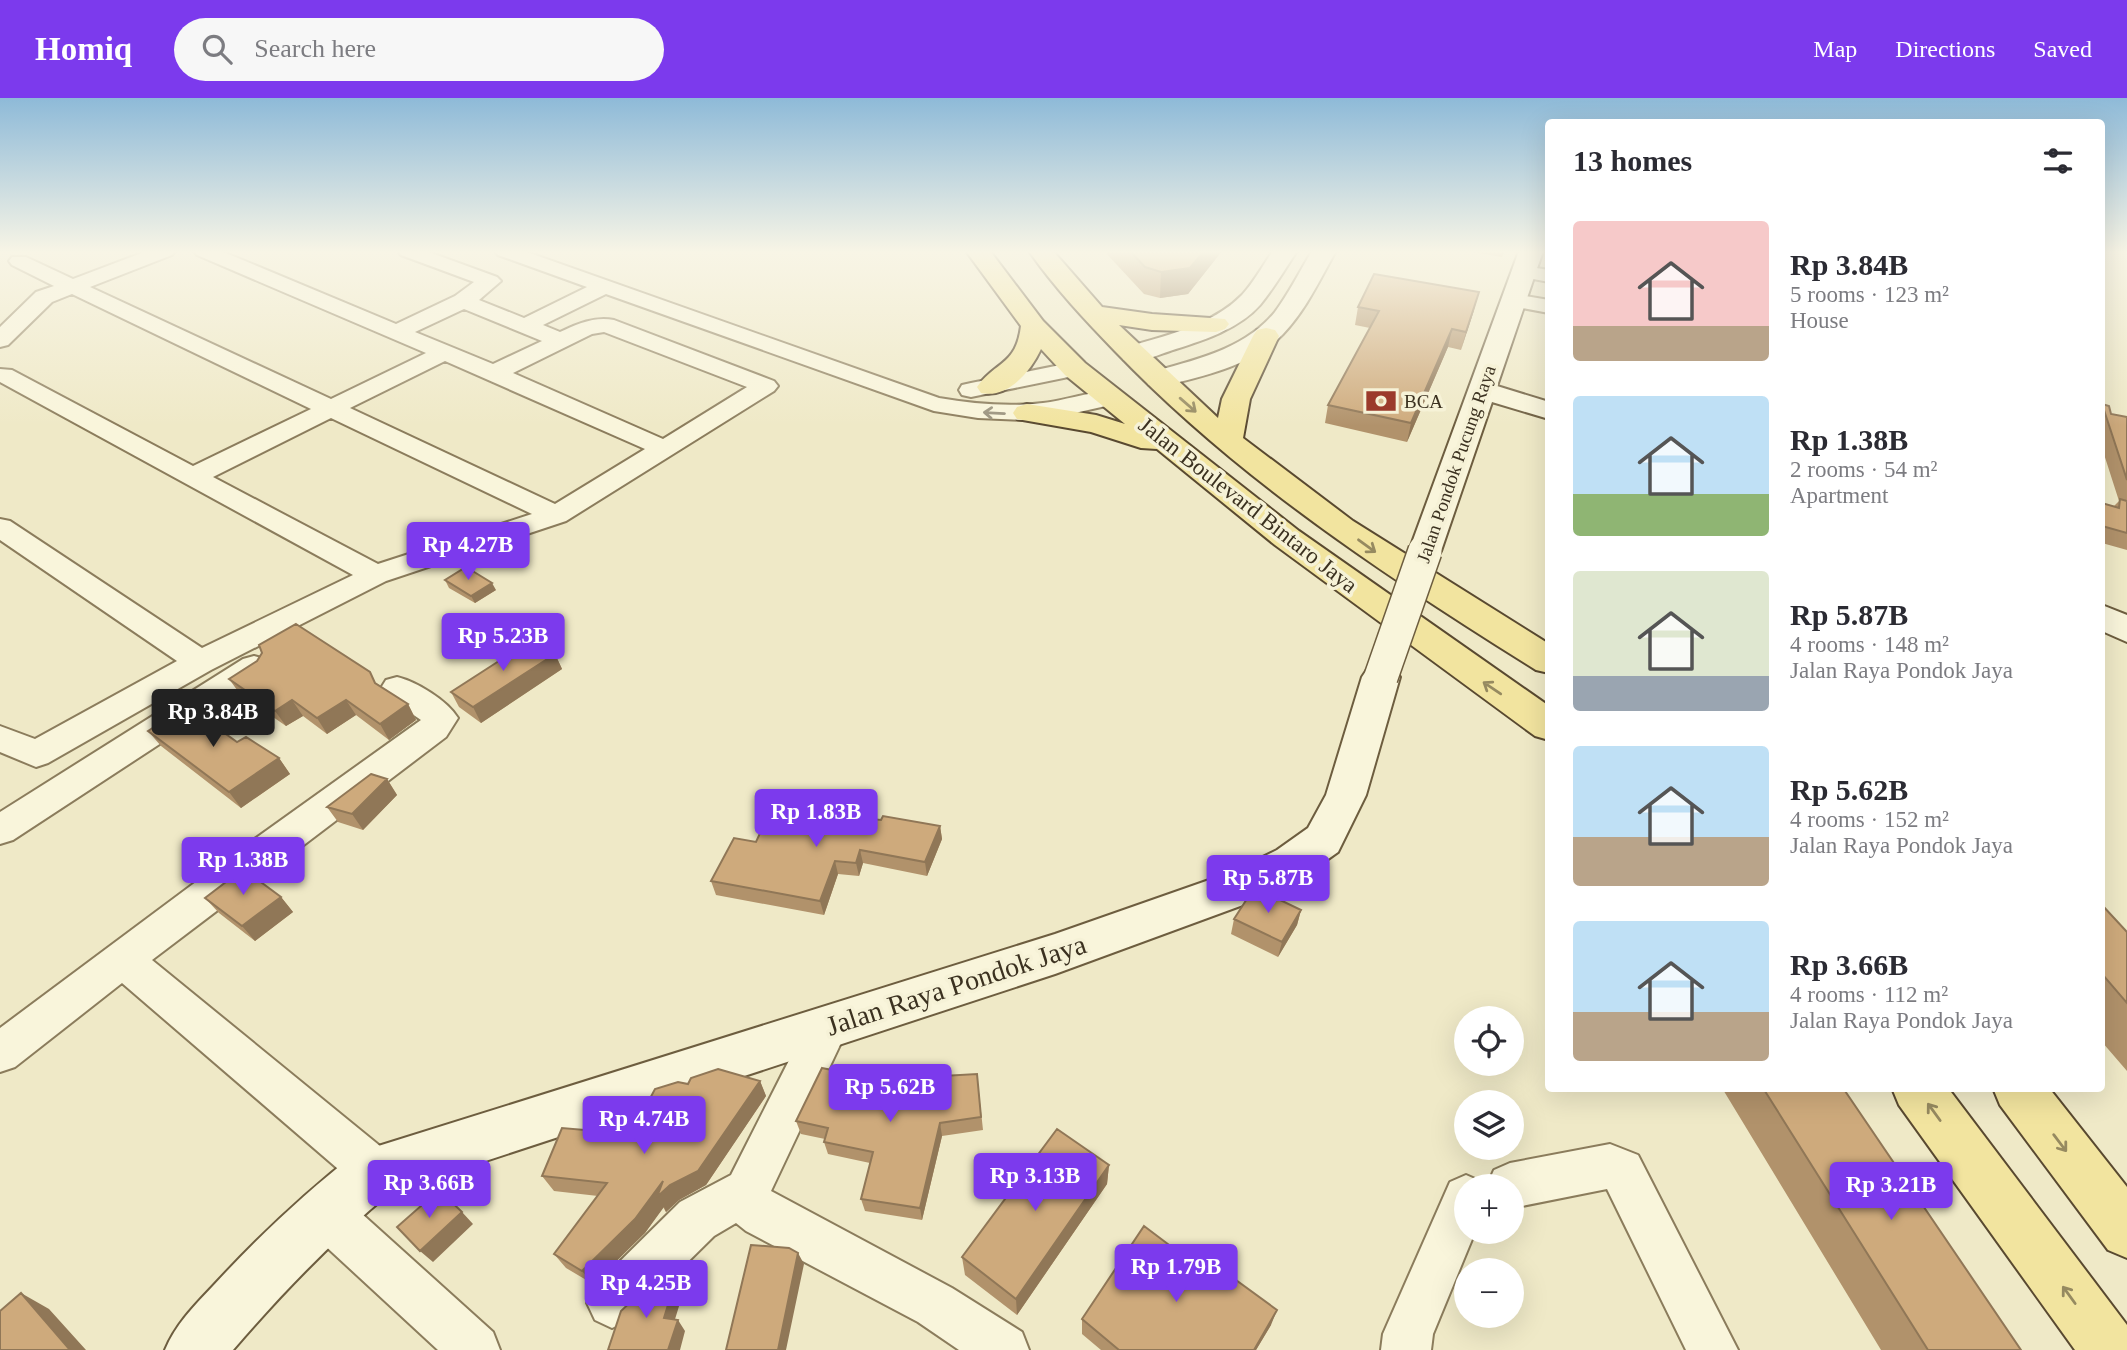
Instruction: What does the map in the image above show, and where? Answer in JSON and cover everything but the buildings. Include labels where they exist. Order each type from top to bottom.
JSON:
[{"type":"main road","points":[[991,387],[1014,370],[1025,357],[1047,309]]},
{"type":"main road","name":"Jalan Boulevard Bintaro Jaya","points":[[1053,309],[1091,383],[1182,457],[1405,625],[1545,723]]},
{"type":"main road","name":"Jalan Boulevard Bintaro Jaya","points":[[1076,309],[1094,314],[1146,366],[1228,440],[1280,482],[1422,584],[1545,659]]},
{"type":"main road","points":[[1146,366],[1238,309]]},
{"type":"main road","points":[[1228,440],[1236,400],[1266,336],[1288,309]]},
{"type":"main road","name":"Jalan Pondok Pucung Raya","points":[[1381,677],[1511,309]]},
{"type":"main road","points":[[1094,314],[1152,322],[1216,324]]},
{"type":"main road","points":[[1091,383],[1146,366],[1221,358],[1266,336]]},
{"type":"main road","points":[[1482,390],[1545,410]]},
{"type":"main road","points":[[1027,413],[1096,424],[1141,438],[1182,457]]},
{"type":"main road","points":[[1238,499],[1236,486],[1244,479],[1258,477],[1280,482]]},
{"type":"main road","points":[[2105,618],[2127,630]]},
{"type":"main road","name":"Jalan Raya Pondok Jaya","points":[[194,1350],[261,1275],[324,1212],[375,1171],[1055,954],[1247,885],[1292,862],[1323,841],[1346,795],[1381,677]]},
{"type":"main road","points":[[1920,1092],[2109,1350]]},
{"type":"main road","points":[[2021,1092],[2127,1231]]},
{"type":"street","points":[[0,340],[31,309]]},
{"type":"street","points":[[122,309],[556,515]]},
{"type":"street","points":[[342,309],[665,449]]},
{"type":"street","points":[[396,332],[445,309]]},
{"type":"street","points":[[484,309],[560,340]]},
{"type":"street","points":[[496,314],[507,309]]},
{"type":"street","points":[[524,326],[558,309]]},
{"type":"street","points":[[666,309],[891,390],[951,408],[1027,413],[1063,410],[1091,383]]},
{"type":"street","points":[[0,739],[36,754],[200,662],[376,575],[556,515],[766,386],[606,325],[586,328],[494,373]]},
{"type":"street","points":[[194,476],[445,352]]},
{"type":"street","points":[[1,374],[376,575]]},
{"type":"street","points":[[891,390],[944,392],[991,387],[1091,383]]},
{"type":"street","points":[[0,527],[200,662]]},
{"type":"street","points":[[0,830],[254,667]]},
{"type":"street","points":[[0,1054],[241,869],[434,728],[441,718],[397,688]]},
{"type":"street","points":[[124,961],[375,1171]]},
{"type":"street","points":[[612,1303],[697,1219],[747,1191],[827,1028]]},
{"type":"street","points":[[1524,1183],[1610,1166],[1622,1171],[1713,1350]]},
{"type":"street","points":[[747,1191],[749,1203],[757,1211],[935,1305],[1004,1350]]},
{"type":"street","points":[[324,1212],[475,1350]]},
{"type":"street","points":[[1406,1350],[1408,1335],[1454,1226]]},
{"type":"place","name":"BCA","points":[[1381,401]]}]
